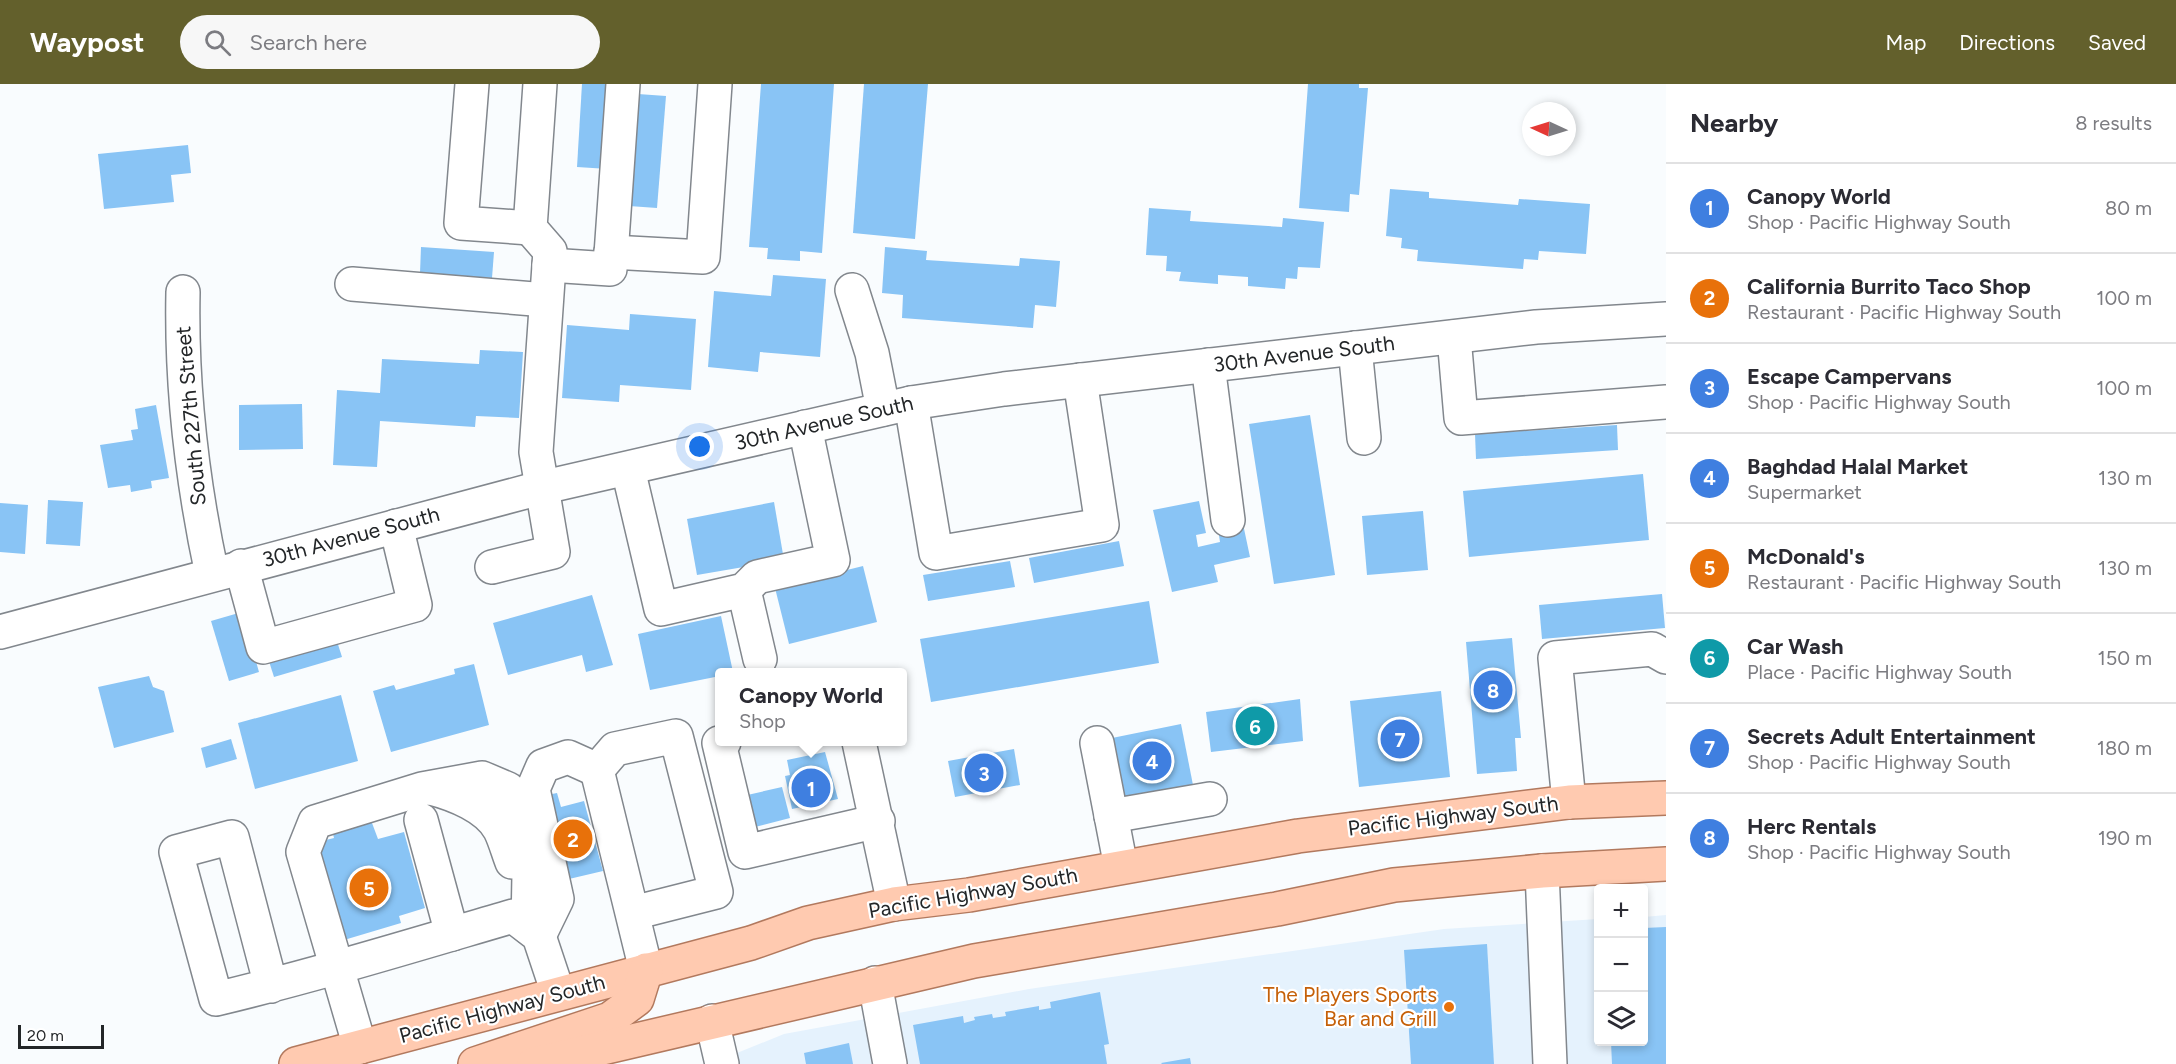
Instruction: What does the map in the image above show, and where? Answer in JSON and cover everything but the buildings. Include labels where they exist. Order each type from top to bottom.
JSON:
[{"type":"main road","name":"Pacific Highway South","points":[[296,1064],[751,943],[808,924],[894,904],[969,895],[1298,836],[1569,802],[1666,798]]},
{"type":"main road","points":[[534,1064],[974,961],[1277,909],[1394,885],[1542,871],[1666,864]]},
{"type":"main road","points":[[475,1064],[610,1019],[637,999],[646,970]]},
{"type":"street","points":[[472,84],[461,223],[530,228],[550,251],[536,452],[540,488],[553,552],[492,567]]},
{"type":"street","points":[[530,228],[540,84]]},
{"type":"street","points":[[549,265],[610,269],[623,84]]},
{"type":"street","points":[[611,252],[703,257],[715,84]]},
{"type":"street","points":[[352,284],[546,300]]},
{"type":"street","points":[[852,290],[872,353],[897,406],[936,553],[1102,525],[1080,380]]},
{"type":"street","name":"South 227th Street","points":[[183,292],[182,357],[190,458],[226,570],[262,647],[415,605],[396,526]]},
{"type":"street","name":"30th Avenue South","points":[[0,632],[540,488],[897,406],[1080,380],[1536,327],[1666,319]]},
{"type":"street","points":[[1454,337],[1461,418],[1666,402]]},
{"type":"street","points":[[1355,348],[1364,438]]},
{"type":"street","points":[[1208,365],[1228,520]]},
{"type":"street","points":[[628,469],[661,609],[744,590],[757,577],[833,560],[805,427]]},
{"type":"street","points":[[744,590],[760,659]]},
{"type":"street","points":[[1569,802],[1555,658],[1652,649],[1666,657]]},
{"type":"street","points":[[597,770],[615,749],[676,736],[716,892],[633,914]]},
{"type":"street","points":[[1097,743],[1121,867]]},
{"type":"street","points":[[720,746],[745,852],[878,821]]},
{"type":"street","points":[[860,746],[894,904]]},
{"type":"street","points":[[533,932],[557,899],[533,789],[543,766],[568,757],[597,770]]},
{"type":"street","points":[[597,770],[646,970]]},
{"type":"street","points":[[360,1047],[335,968],[303,852],[315,822],[431,788],[451,793],[473,804],[499,828],[516,873],[529,888],[533,932],[558,993]]},
{"type":"street","points":[[1111,816],[1210,799]]},
{"type":"street","points":[[421,820],[452,934]]},
{"type":"street","points":[[271,986],[232,837],[176,852],[216,999],[271,986],[513,916],[533,932]]},
{"type":"street","points":[[1542,871],[1551,1064]]},
{"type":"street","points":[[875,983],[890,1064]]},
{"type":"street","points":[[712,1022],[722,1064]]},
{"type":"shaded area","points":[[1666,915],[1666,1064],[710,1064],[784,1034],[1029,989],[1444,929],[1594,919],[1594,1046],[1648,1046],[1648,917]]},
{"type":"place","name":"Herc Rentals","points":[[1493,690]]},
{"type":"place","name":"Car Wash","points":[[1255,726]]},
{"type":"place","name":"Secrets Adult Entertainment","points":[[1400,739]]},
{"type":"place","name":"Baghdad Halal Market","points":[[1152,761]]},
{"type":"place","name":"Escape Campervans","points":[[984,773]]},
{"type":"place","name":"Canopy World","points":[[811,788]]},
{"type":"place","name":"California Burrito Taco Shop","points":[[573,839]]},
{"type":"place","name":"McDonald's","points":[[369,888]]},
{"type":"place","name":"The Players Sports Bar and Grill","points":[[1449,1007]]}]
